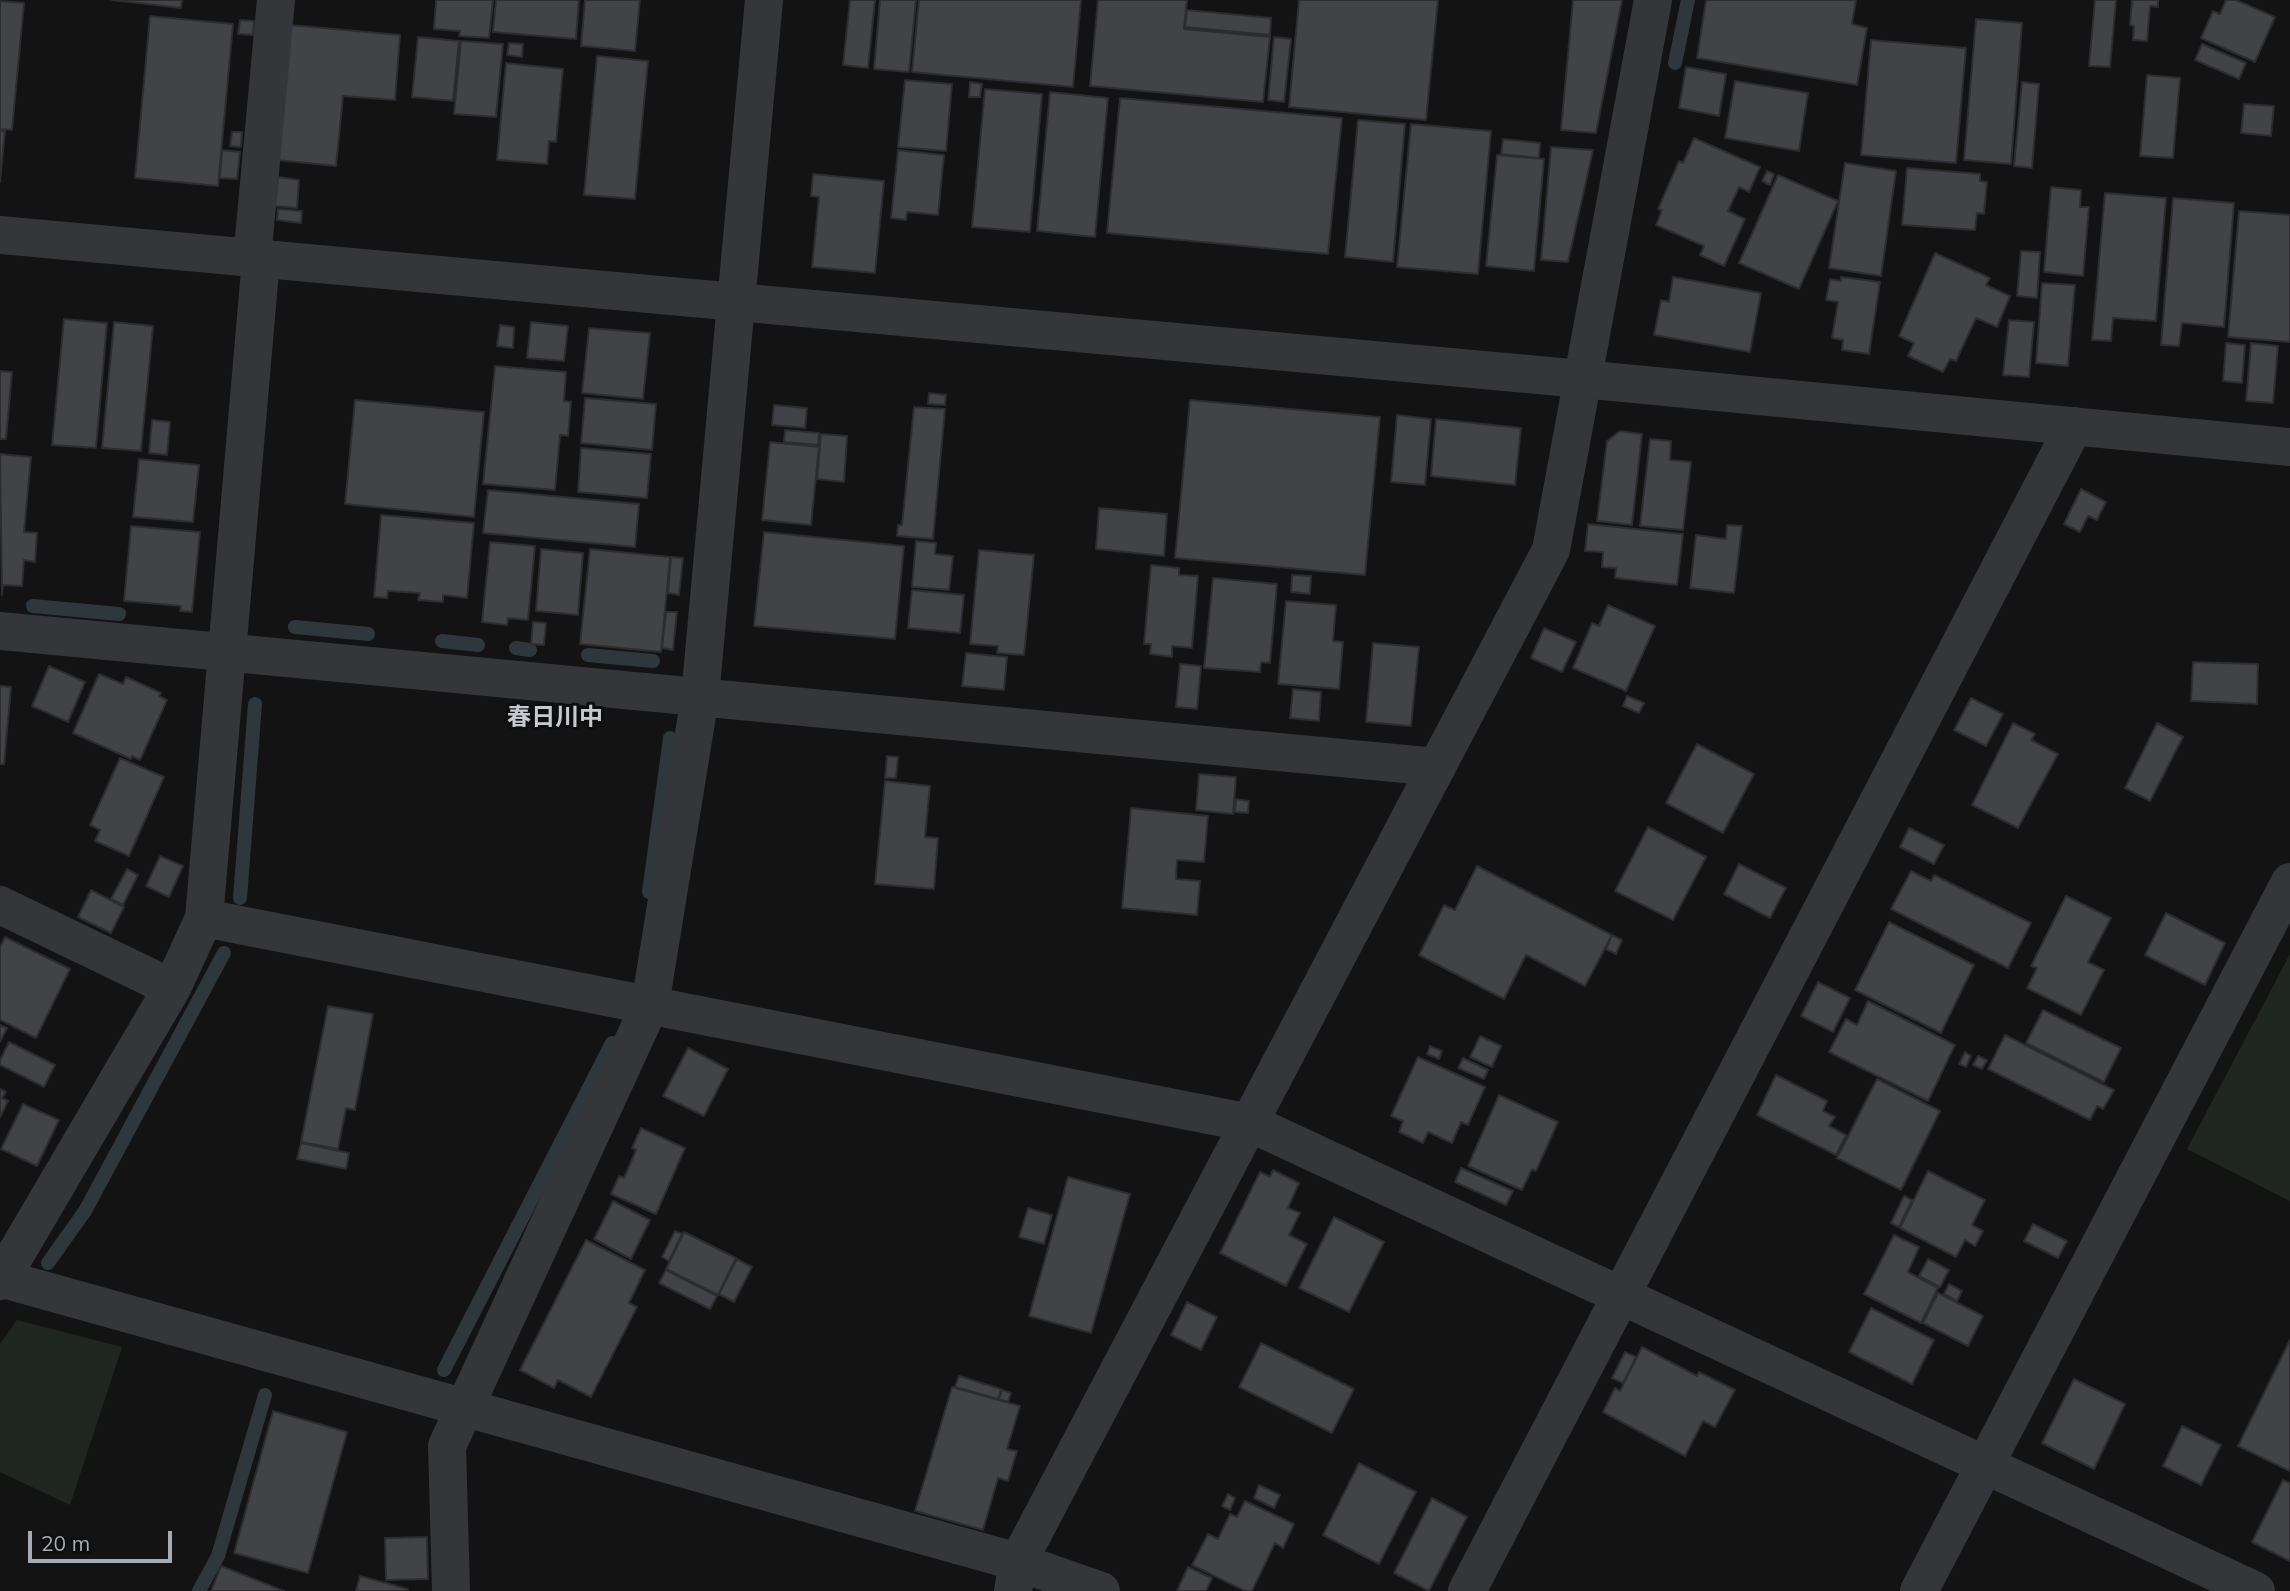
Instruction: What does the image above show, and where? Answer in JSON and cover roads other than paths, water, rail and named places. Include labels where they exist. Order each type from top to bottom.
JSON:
[{"type":"street","points":[[276,0],[227,653],[204,918],[172,988],[1,1279],[465,1408],[1015,1577],[1101,1591]]},
{"type":"street","points":[[451,1591],[447,1446],[650,1005],[700,697],[764,0]]},
{"type":"street","points":[[1015,1577],[1551,550],[1653,0]]},
{"type":"street","points":[[0,235],[1583,379],[2290,447]]},
{"type":"street","points":[[1467,1591],[2074,426]]},
{"type":"street","points":[[0,631],[1437,767]]},
{"type":"street","points":[[1919,1591],[2290,882]]},
{"type":"street","points":[[0,905],[172,988]]},
{"type":"street","points":[[204,918],[1250,1123],[2256,1591]]},
{"type":"waterway","points":[[1675,63],[1688,0]]},
{"type":"waterway","points":[[33,606],[119,614]]},
{"type":"waterway","points":[[295,627],[368,634]]},
{"type":"waterway","points":[[442,641],[478,645]]},
{"type":"waterway","points":[[516,648],[530,650]]},
{"type":"waterway","points":[[588,655],[653,661]]},
{"type":"waterway","points":[[240,898],[255,704]]},
{"type":"waterway","points":[[649,892],[670,738]]},
{"type":"waterway","points":[[48,1263],[85,1211],[224,953]]},
{"type":"waterway","points":[[444,1370],[612,1043]]},
{"type":"waterway","points":[[199,1591],[218,1556],[265,1395]]},
{"type":"district","name":"春日川中","points":[[555,718]]}]
